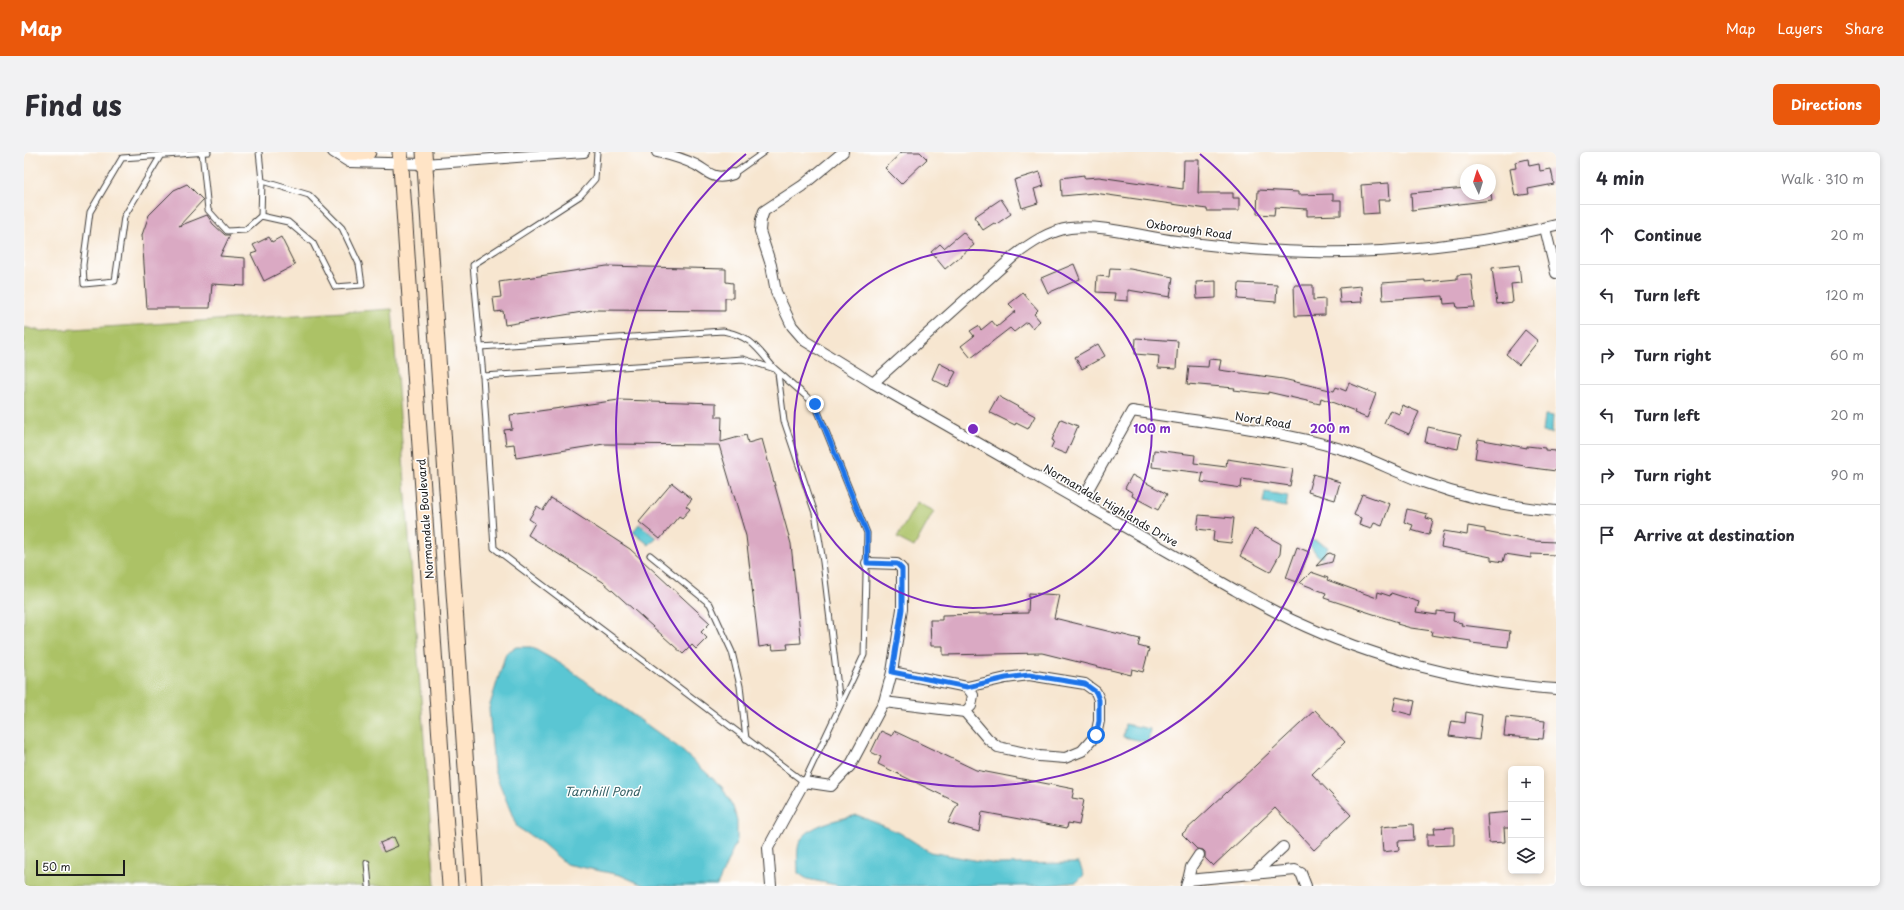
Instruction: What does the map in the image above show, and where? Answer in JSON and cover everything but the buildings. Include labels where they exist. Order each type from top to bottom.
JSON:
[{"type":"main road","points":[[347,152],[368,152]]},
{"type":"main road","name":"Normandale Boulevard","points":[[400,158],[450,886]]},
{"type":"main road","name":"Normandale Boulevard","points":[[424,158],[474,886]]},
{"type":"street","points":[[333,152],[349,162],[400,158],[584,152]]},
{"type":"street","points":[[657,152],[673,156],[696,165],[709,174],[718,177],[733,174]]},
{"type":"street","name":"Normandale Highlands Drive","points":[[843,152],[802,186],[764,211],[761,220],[760,231],[771,265],[776,292],[792,326],[805,341],[874,383],[1081,502],[1292,620],[1352,645],[1413,664],[1477,679],[1556,689]]},
{"type":"street","name":"Oxborough Road","points":[[874,383],[1014,256],[1030,244],[1048,234],[1068,228],[1109,228],[1176,241],[1244,249],[1311,252],[1379,250],[1446,244],[1513,234],[1556,225]]},
{"type":"street","points":[[1545,228],[1556,273]]},
{"type":"street","name":"Nord Road","points":[[1081,502],[1132,411],[1311,441],[1343,450],[1426,483],[1480,499],[1535,509],[1556,511]]},
{"type":"street","points":[[771,886],[768,848],[804,782],[831,786],[850,766],[884,702],[892,672],[902,609],[902,569],[897,564],[867,563]]},
{"type":"street","points":[[884,702],[965,712],[988,739],[998,747],[1039,756],[1065,758],[1082,751],[1096,735],[1099,721],[1099,700],[1096,692],[1085,684],[1029,675],[1006,678],[967,687],[892,672]]},
{"type":"street","points":[[965,712],[971,706],[973,695],[967,687]]},
{"type":"street","points":[[1255,873],[1283,847]]},
{"type":"street","points":[[1199,855],[1191,867],[1187,883],[1255,873],[1295,870],[1301,873],[1306,886]]},
{"type":"lane","points":[[161,155],[124,217],[114,281],[84,284],[83,265],[90,212],[122,158],[161,155],[202,152],[208,152]]},
{"type":"lane","points":[[202,152],[208,210],[227,231],[245,230],[261,216],[262,181],[259,152]]},
{"type":"lane","points":[[480,347],[723,331],[739,334],[750,340],[777,371],[815,404],[867,533],[867,563],[864,655],[804,782],[494,548],[483,376],[480,347],[473,265],[580,196],[595,179],[597,152]]},
{"type":"lane","points":[[733,174],[764,152]]},
{"type":"lane","points":[[261,216],[288,222],[313,243],[335,288],[362,285],[359,264],[342,228],[308,195],[262,181]]},
{"type":"lane","points":[[483,376],[743,359],[777,371]]},
{"type":"lane","points":[[777,371],[784,421],[815,513],[823,562],[840,705]]},
{"type":"lane","points":[[650,555],[710,604],[732,652],[740,686],[746,739]]},
{"type":"lane","points":[[367,863],[369,886]]},
{"type":"green space","points":[[392,309],[435,886],[24,886],[24,327],[41,331]]},
{"type":"green space","points":[[917,502],[934,511],[914,547],[897,538]]},
{"type":"water","points":[[1545,415],[1553,416],[1552,433],[1543,432]]},
{"type":"water","points":[[1265,492],[1288,496],[1286,507],[1263,503]]},
{"type":"water","points":[[639,524],[656,538],[649,545],[633,532]]},
{"type":"water","points":[[1311,540],[1315,540],[1328,547],[1322,558],[1319,557],[1310,546]]},
{"type":"water","name":"Tarnhill Pond","points":[[516,647],[531,647],[563,665],[678,747],[722,787],[733,807],[737,820],[737,840],[717,886],[645,886],[620,875],[566,864],[542,843],[517,827],[494,770],[489,708],[506,653]]},
{"type":"water","points":[[1125,724],[1150,729],[1148,742],[1123,737]]},
{"type":"water","points":[[857,815],[900,833],[930,852],[996,864],[1079,863],[1084,875],[1077,882],[1043,886],[841,886],[807,879],[798,873],[798,848],[800,841],[805,835],[818,826]]},
{"type":"route","points":[[815,404],[867,533],[867,563],[897,564],[902,569],[902,609],[892,672],[967,687],[1006,678],[1029,675],[1085,684],[1096,692],[1099,700],[1099,721],[1096,735]]}]
